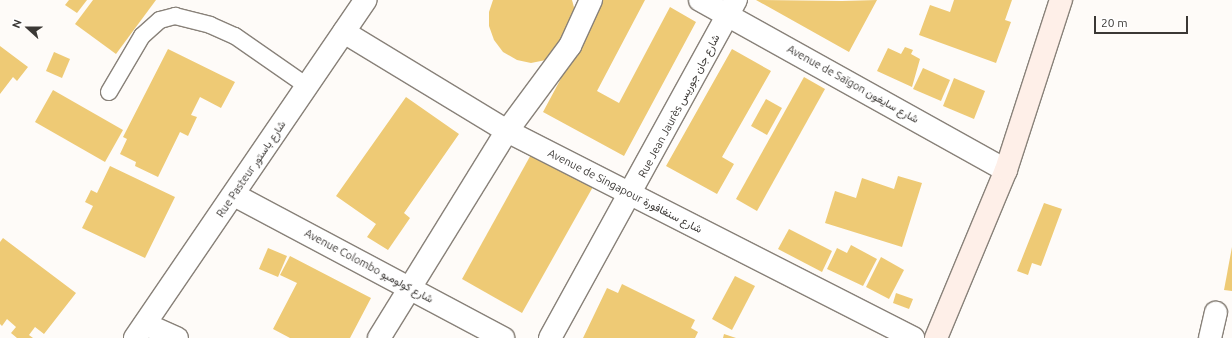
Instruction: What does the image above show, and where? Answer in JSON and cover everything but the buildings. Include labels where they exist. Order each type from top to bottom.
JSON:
[{"type":"street","name":"Rue Pasteur شارع باستور","points":[[140,331],[366,0]]},
{"type":"street","points":[[379,338],[408,287],[507,131],[570,46],[591,0]]},
{"type":"street","name":"Avenue de Saïgon شارع سايغون","points":[[700,0],[732,7],[1006,170]]},
{"type":"street","points":[[936,338],[1006,170],[1061,0]]},
{"type":"street","name":"Rue Jean Jaurès شارع جان جوريس","points":[[550,338],[632,194],[732,7]]},
{"type":"street","name":"Avenue de Singapour شارع سنغافورة","points":[[344,32],[507,131],[913,338]]},
{"type":"street","name":"Avenue Colombo شارع كولومبو","points":[[234,195],[503,338]]},
{"type":"street","points":[[1210,338],[1216,312]]},
{"type":"street","points":[[140,331],[177,338]]},
{"type":"lane","points":[[109,92],[142,36],[160,20],[175,16],[210,25],[235,36],[307,86]]}]
